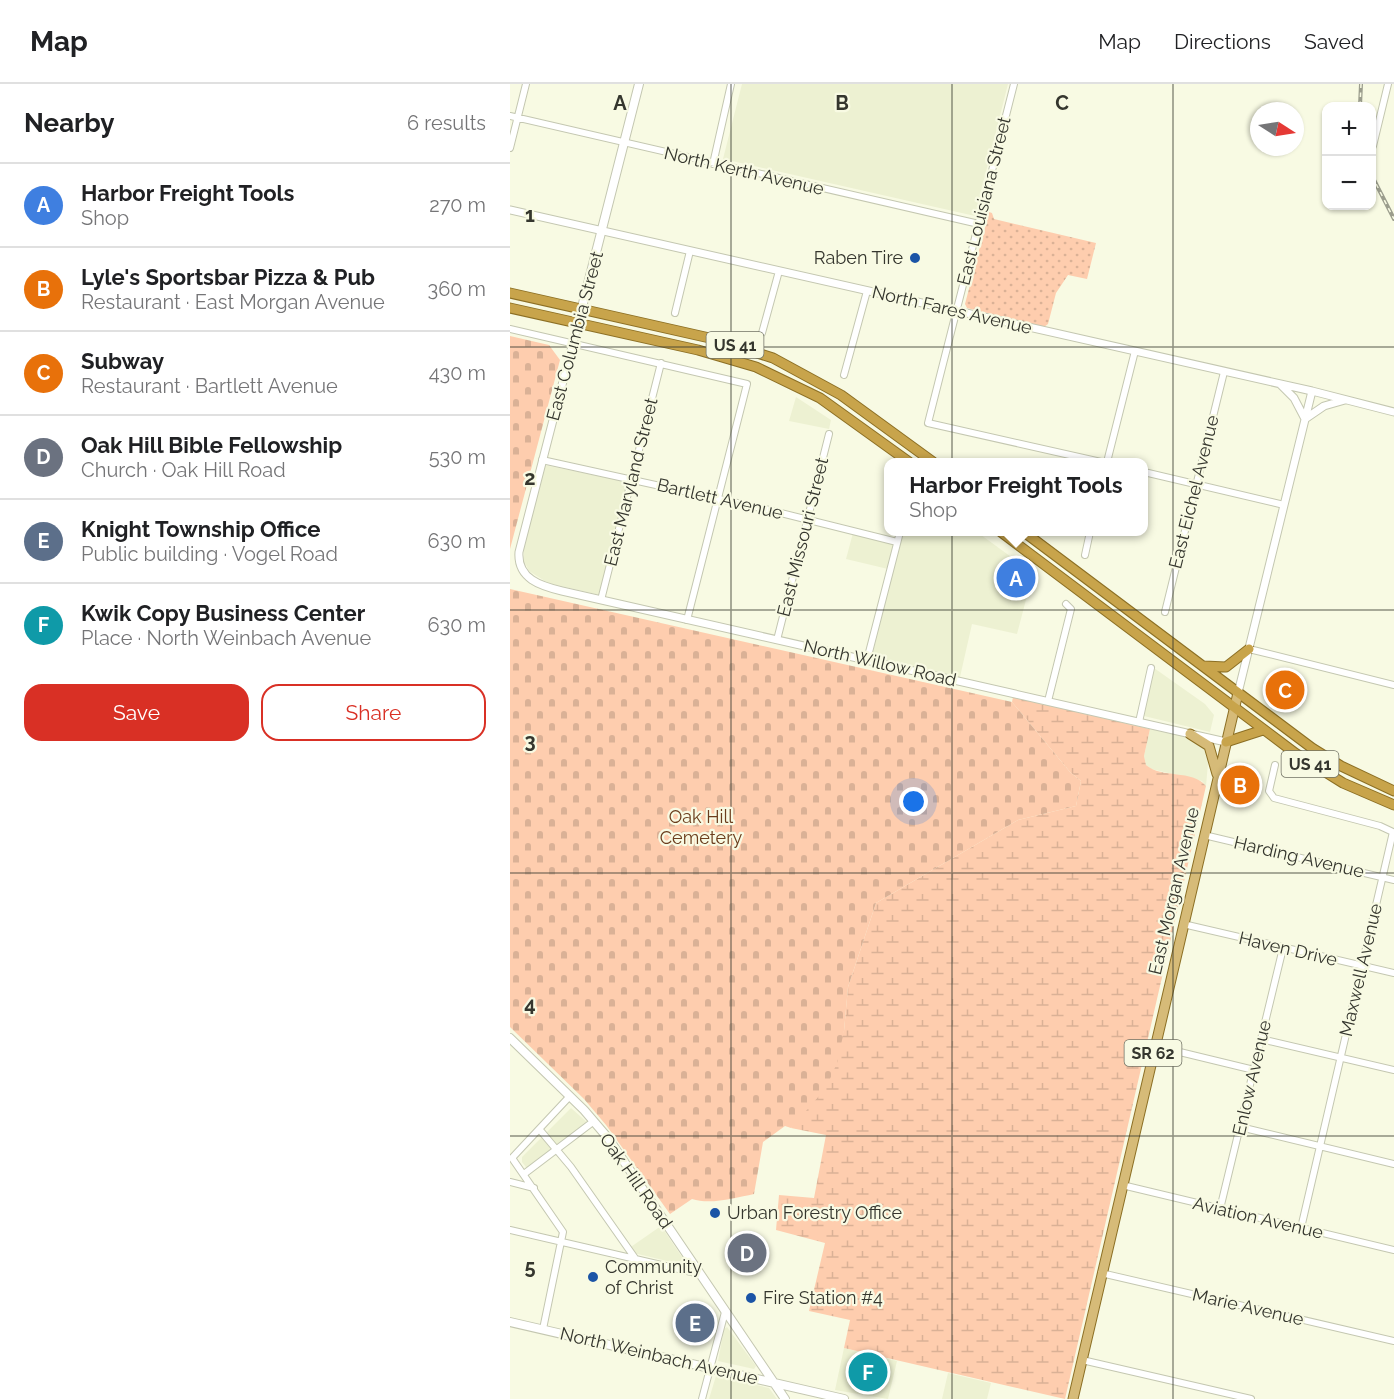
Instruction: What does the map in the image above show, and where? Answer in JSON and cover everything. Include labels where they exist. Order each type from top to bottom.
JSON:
[{"type":"highway","name":"US 41","points":[[510,293],[723,341],[773,358],[829,387],[927,458]]},
{"type":"highway","name":"US 41","points":[[510,308],[724,356],[772,374],[820,398],[903,458]]},
{"type":"highway","name":"US 41","points":[[1008,536],[1263,730],[1326,774],[1394,806]]},
{"type":"highway","name":"US 41","points":[[1031,536],[1319,753],[1358,775],[1394,791]]},
{"type":"highway","points":[[1202,666],[1226,667],[1249,650]]},
{"type":"highway","points":[[1226,742],[1263,730]]},
{"type":"main road","name":"East Columbia Street","points":[[578,324],[639,84]]},
{"type":"main road","name":"East Morgan Avenue","points":[[1072,1399],[1238,693]]},
{"type":"main road","points":[[1191,734],[1209,746],[1218,775]]},
{"type":"main road","name":"Oak Hill Road","points":[[510,1038],[594,1121],[785,1399]]},
{"type":"main road","name":"North Weinbach Avenue","points":[[510,1322],[844,1399]]},
{"type":"street","points":[[510,148],[526,84]]},
{"type":"street","points":[[713,164],[731,84]]},
{"type":"street","name":"East Louisiana Street","points":[[1014,84],[928,423],[1083,458]]},
{"type":"street","points":[[1376,134],[1388,84]]},
{"type":"street","name":"North Kerth Avenue","points":[[510,116],[979,224]]},
{"type":"street","name":"North Fares Avenue","points":[[510,210],[1312,391],[1394,412]]},
{"type":"street","points":[[675,313],[690,251]]},
{"type":"street","points":[[762,333],[778,271]]},
{"type":"street","points":[[844,375],[867,291]]},
{"type":"street","name":"East Columbia Street","points":[[536,582],[522,571],[518,557],[578,324]]},
{"type":"street","points":[[510,329],[745,383],[747,393],[687,620]]},
{"type":"street","points":[[1108,458],[1135,351]]},
{"type":"street","name":"East Maryland Street","points":[[601,600],[661,363]]},
{"type":"street","name":"East Eichel Avenue","points":[[1165,612],[1224,372]]},
{"type":"street","points":[[1280,384],[1293,398],[1305,418],[1324,406],[1348,400]]},
{"type":"street","name":"East Morgan Avenue","points":[[1238,693],[1312,391]]},
{"type":"street","name":"East Missouri Street","points":[[777,640],[829,434]]},
{"type":"street","name":"Bartlett Avenue","points":[[542,460],[720,499],[897,542]]},
{"type":"street","points":[[1148,473],[1284,505]]},
{"type":"street","points":[[867,660],[899,536]]},
{"type":"street","points":[[1084,555],[1089,536]]},
{"type":"street","name":"North Willow Road","points":[[536,582],[687,620],[1226,742]]},
{"type":"street","points":[[1048,701],[1069,607]]},
{"type":"street","points":[[1249,650],[1394,685]]},
{"type":"street","points":[[1139,722],[1151,668]]},
{"type":"street","name":"Maxwell Avenue","points":[[1275,765],[1269,791],[1274,798],[1380,826],[1393,832],[1301,1228]]},
{"type":"street","name":"Harding Avenue","points":[[1204,835],[1394,880]]},
{"type":"street","name":"Haven Drive","points":[[1183,924],[1394,973]]},
{"type":"street","name":"Enlow Avenue","points":[[1220,1209],[1283,948]]},
{"type":"street","points":[[1261,1039],[1394,1070]]},
{"type":"street","points":[[1155,1046],[1254,1070]]},
{"type":"street","points":[[543,1329],[562,1242],[562,1230],[524,1174],[511,1161],[570,1096]]},
{"type":"street","points":[[524,1174],[594,1121]]},
{"type":"street","points":[[1240,1127],[1394,1164]]},
{"type":"street","points":[[540,1130],[558,1149],[637,1261]]},
{"type":"street","points":[[510,1182],[534,1188]]},
{"type":"street","name":"Aviation Avenue","points":[[1122,1185],[1394,1250]]},
{"type":"street","points":[[510,1230],[700,1274]]},
{"type":"street","name":"Marie Avenue","points":[[1101,1273],[1394,1341]]},
{"type":"street","points":[[702,1399],[725,1312]]},
{"type":"street","points":[[1082,1360],[1251,1399]]},
{"type":"shaded area","points":[[742,84],[1008,84],[975,216],[723,159]]},
{"type":"shaded area","points":[[796,397],[831,420],[829,429],[789,421]]},
{"type":"shaded area","points":[[544,465],[628,482],[600,595],[548,583],[529,571],[524,561],[524,548]]},
{"type":"shaded area","points":[[853,533],[895,543],[888,569],[846,559]]},
{"type":"shaded area","points":[[902,536],[982,536],[1033,573],[1017,634],[972,624],[960,677],[877,658],[873,652]]},
{"type":"shaded area","points":[[1154,668],[1205,704],[1214,715],[1210,732],[1144,716]]},
{"type":"shaded area","points":[[1150,729],[1195,739],[1209,752],[1206,786],[1202,781],[1151,769],[1146,765],[1144,756]]},
{"type":"shaded area","points":[[571,1108],[589,1124],[529,1171],[522,1162],[522,1157]]},
{"type":"shaded area","points":[[661,1226],[684,1260],[684,1265],[625,1251]]},
{"type":"shaded area","points":[[727,1327],[756,1366],[754,1369],[718,1361],[724,1329]]},
{"type":"shaded area","points":[[844,1348],[897,1361],[888,1399],[835,1390]]},
{"type":"shaded area","points":[[948,1373],[991,1383],[987,1399],[942,1399]]},
{"type":"shaded area","points":[[716,1376],[769,1388],[777,1399],[709,1399]]},
{"type":"green space","points":[[989,212],[992,213],[994,219],[1096,243],[1087,279],[1068,275],[1056,293],[1048,324],[1044,327],[967,308],[965,304]]},
{"type":"green space","points":[[510,336],[549,345],[560,360],[510,549]]},
{"type":"green space","name":"Oak Hill Cemetery","points":[[510,589],[1012,702],[1070,772],[1081,781],[1076,806],[1018,820],[876,903],[848,987],[844,1031],[837,1063],[826,1088],[791,1128],[785,1126],[763,1142],[754,1194],[715,1201],[692,1199],[670,1214],[606,1125],[584,1099],[510,1027]]},
{"type":"green space","points":[[1013,697],[1150,729],[1144,756],[1146,765],[1160,772],[1193,778],[1206,786],[1065,1399],[844,1348],[850,1320],[809,1311],[825,1243],[776,1230],[779,1195],[814,1198],[826,1135],[791,1128],[844,1031],[848,987],[876,903],[1018,820],[1076,806],[1081,781],[1070,772],[1012,702]]},
{"type":"railway","points":[[1360,102],[1361,84]]},
{"type":"railway","points":[[1376,184],[1394,219]]},
{"type":"place","name":"Raben Tire","points":[[915,258]]},
{"type":"place","name":"Harbor Freight Tools","points":[[1016,578]]},
{"type":"place","name":"Subway","points":[[1285,690]]},
{"type":"place","name":"Lyle's Sportsbar Pizza & Pub","points":[[1240,785]]},
{"type":"place","name":"Urban Forestry Office","points":[[715,1213]]},
{"type":"place","name":"Oak Hill Bible Fellowship","points":[[747,1253]]},
{"type":"place","name":"Community of Christ","points":[[593,1277]]},
{"type":"place","name":"Fire Station #4","points":[[751,1298]]},
{"type":"place","name":"Knight Township Office","points":[[695,1323]]},
{"type":"place","name":"Kwik Copy Business Center","points":[[868,1372]]}]
